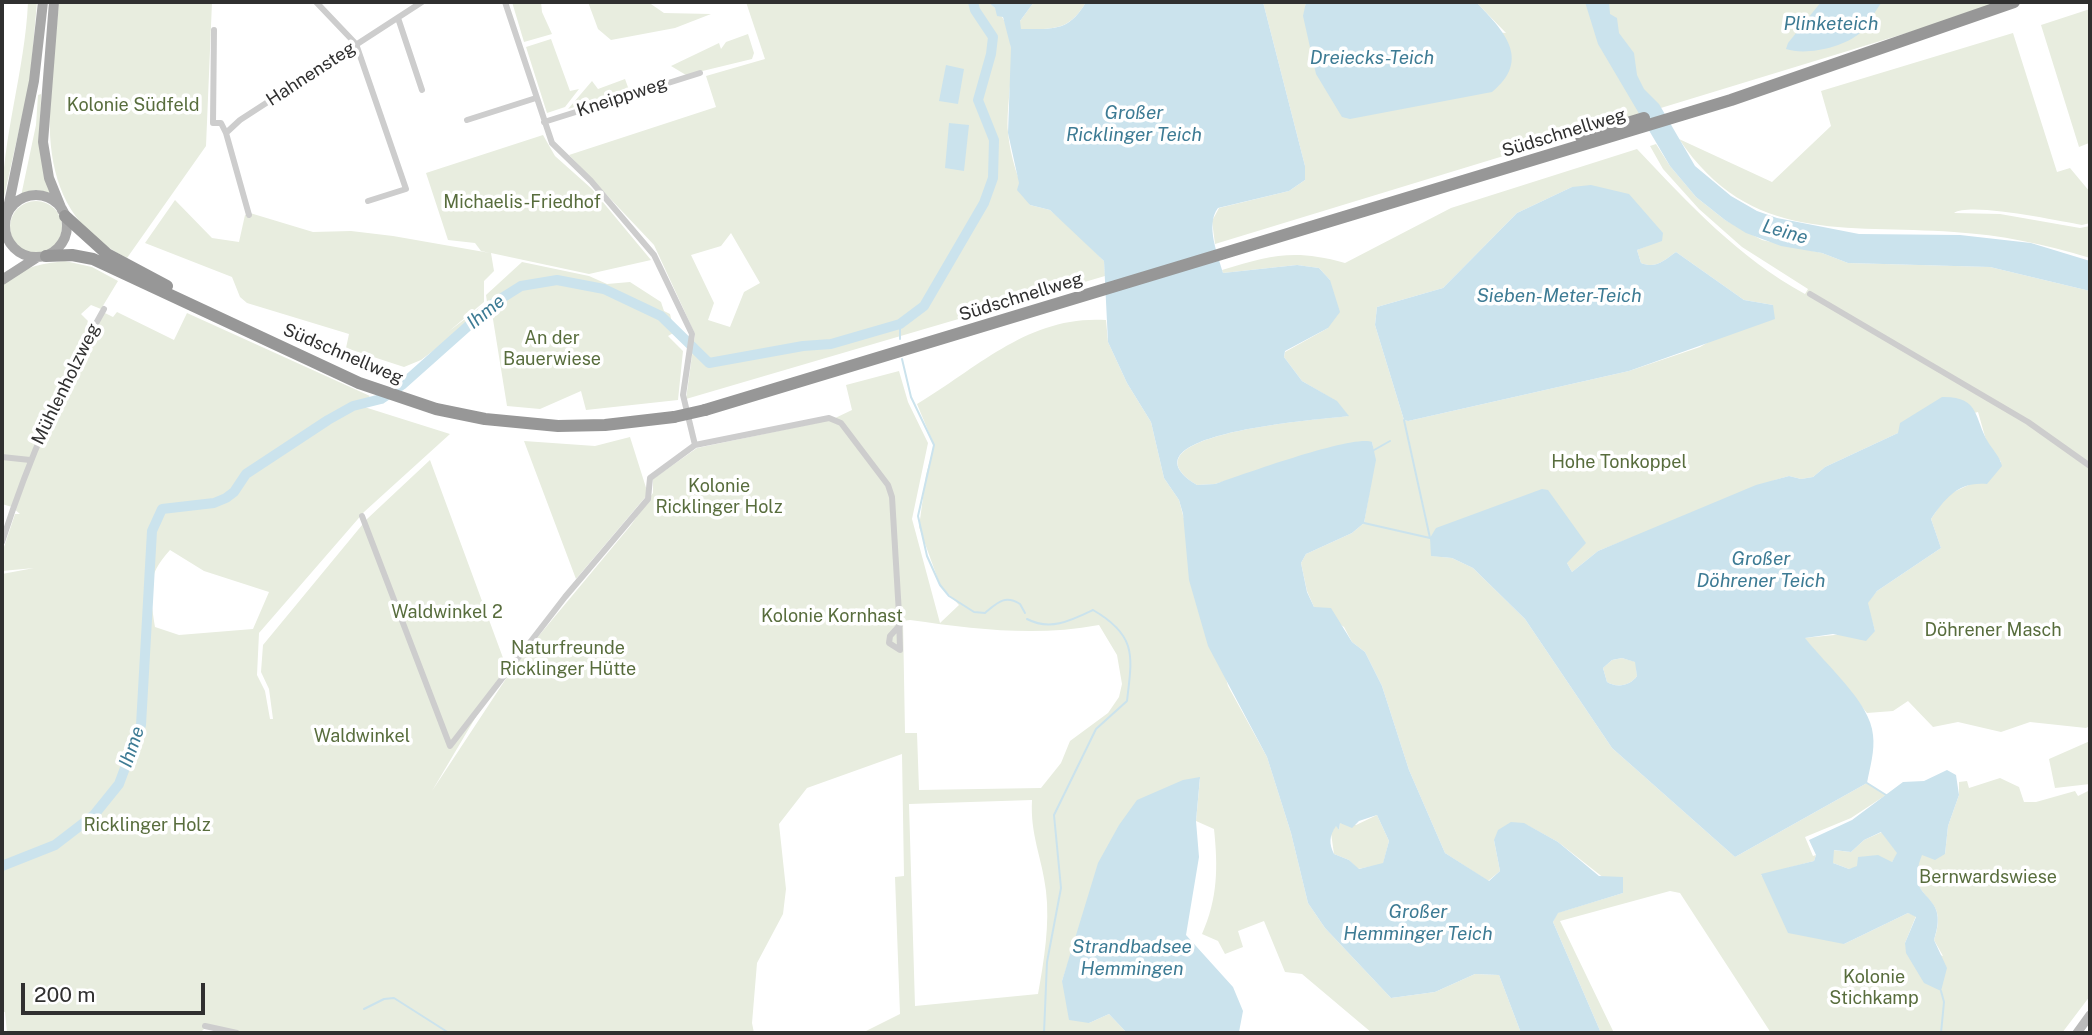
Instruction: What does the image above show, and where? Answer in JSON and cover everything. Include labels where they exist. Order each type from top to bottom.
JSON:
[{"type":"highway","name":"Südschnellweg","points":[[42,256],[81,256],[116,265],[141,279],[396,394],[461,408],[535,418],[604,418],[674,413],[705,407],[1880,50],[1977,11],[2005,3]]},
{"type":"highway","name":"Südschnellweg","points":[[64,213],[116,265]]},
{"type":"main road","points":[[42,256],[20,253],[13,248],[5,232],[5,222],[34,81],[43,2]]},
{"type":"main road","points":[[2,280],[64,240],[64,213],[49,178],[43,142],[54,2]]},
{"type":"main road","points":[[5,222],[18,201],[33,196],[50,199],[64,213]]},
{"type":"street","points":[[316,2],[356,44],[406,189],[368,201]]},
{"type":"street","name":"Hahnensteg","points":[[226,133],[240,120],[422,2]]},
{"type":"street","points":[[505,2],[544,122],[559,152],[592,181],[654,255],[690,328],[693,342],[689,351],[683,395],[695,445]]},
{"type":"street","points":[[398,18],[422,90]]},
{"type":"street","points":[[214,30],[213,122],[220,123],[226,133],[249,215]]},
{"type":"street","name":"Kneippweg","points":[[544,122],[700,73]]},
{"type":"street","points":[[467,120],[536,98]]},
{"type":"street","points":[[1810,294],[2028,422],[2090,466]]},
{"type":"street","name":"Mühlenholzweg","points":[[2,542],[30,460],[54,404],[104,309]]},
{"type":"street","points":[[362,516],[450,746],[565,597],[650,496],[650,478],[695,445],[829,418],[841,423],[881,472],[892,497],[900,625]]},
{"type":"street","name":"Mühlenholzweg","points":[[2,457],[30,460]]},
{"type":"street","points":[[2077,1033],[2090,1015]]},
{"type":"street","points":[[205,1026],[237,1033]]},
{"type":"green space","points":[[28,2],[37,2],[30,81],[2,206],[6,155],[23,53]]},
{"type":"green space","name":"Kolonie Südfeld","points":[[59,2],[212,2],[206,146],[127,258],[94,236],[71,209],[57,179],[51,146],[50,111]]},
{"type":"green space","points":[[512,2],[541,2],[542,12],[552,34],[524,42]]},
{"type":"green space","points":[[588,2],[648,2],[664,13],[711,14],[675,28],[611,40],[598,29]]},
{"type":"green space","points":[[746,2],[988,2],[1000,14],[1011,44],[1008,132],[1022,188],[1030,205],[1050,210],[1104,261],[1105,276],[686,399],[695,334],[654,245],[569,155],[716,107],[706,76],[765,59]],"holes":[[[731,233],[760,283],[744,292],[730,327],[708,320],[714,303],[691,255],[721,246]]]},
{"type":"green space","points":[[1034,2],[1086,2],[1073,19],[1059,27],[1020,29],[1020,21]]},
{"type":"green space","points":[[1263,2],[1306,2],[1304,16],[1506,33],[1476,2],[2005,3],[1215,244],[1212,221],[1219,208],[1289,191],[1305,180],[1305,166]]},
{"type":"green space","points":[[2090,9],[2090,146],[2089,143],[2079,147],[2041,25]]},
{"type":"green space","points":[[2013,33],[2057,172],[2070,168],[2090,192],[2090,223],[2082,225],[1996,211],[1963,210],[1954,213],[2000,214],[2080,228],[2090,226],[2090,258],[2040,244],[1989,235],[1838,227],[1802,222],[1768,213],[1737,197],[1707,173],[1679,139],[1772,182],[1831,126],[1821,91]]},
{"type":"green space","points":[[748,34],[754,53],[752,59],[686,75],[671,66],[719,43],[721,49],[726,42]]},
{"type":"green space","points":[[551,39],[570,91],[579,89],[565,107],[547,113],[526,47]]},
{"type":"green space","points":[[625,79],[629,90],[568,109],[592,81],[598,89]]},
{"type":"green space","points":[[41,94],[40,144],[52,196],[36,190],[21,196],[36,125],[38,95]]},
{"type":"green space","name":"Michaelis-Friedhof","points":[[543,135],[555,156],[592,189],[651,260],[589,274],[491,253],[494,271],[484,281],[484,302],[448,332],[487,302],[486,295],[522,262],[589,276],[607,284],[630,282],[661,302],[664,311],[670,314],[673,326],[648,308],[604,287],[557,278],[520,285],[421,360],[404,367],[346,348],[349,334],[247,303],[240,297],[232,277],[145,243],[175,200],[212,238],[239,242],[245,215],[250,213],[313,232],[351,231],[490,253],[481,251],[475,243],[448,240],[426,173]]},
{"type":"green space","points":[[1656,144],[1696,197],[1725,220],[1762,240],[1822,253],[1848,263],[1990,267],[2090,291],[2090,726],[2086,728],[2030,722],[2001,732],[1958,722],[1933,727],[1908,701],[1893,711],[1867,713],[1804,638],[1875,631],[1867,603],[1877,591],[1941,548],[1931,519],[1947,495],[1973,483],[2001,462],[1986,440],[1978,412],[1898,433],[1825,467],[1813,477],[1801,479],[1789,476],[1775,480],[1598,551],[1572,572],[1567,563],[1431,556],[1452,558],[1473,568],[1525,619],[1612,748],[1735,857],[1867,783],[1886,795],[1851,818],[1805,837],[1813,856],[1816,855],[1814,861],[1761,875],[1844,944],[1908,913],[1916,916],[1905,943],[1943,956],[1934,940],[1938,924],[1937,912],[1918,883],[1917,871],[1921,855],[1945,854],[1948,826],[1959,795],[1959,782],[1967,781],[1969,788],[2000,778],[2019,787],[2024,802],[2036,802],[2075,791],[2078,796],[2090,790],[2090,996],[2062,1033],[1771,1033],[1680,893],[1670,891],[1560,921],[1614,1033],[1601,1033],[1553,922],[1557,913],[1623,893],[1558,842],[1527,825],[1494,840],[1500,871],[1488,881],[1445,853],[1409,770],[1382,686],[1365,652],[1352,642],[1344,627],[1314,607],[1307,591],[1301,563],[1306,554],[1352,533],[1364,523],[1375,460],[1372,442],[1297,459],[1215,484],[1197,485],[1179,467],[1183,453],[1203,441],[1270,425],[1348,416],[1336,401],[1302,381],[1284,357],[1285,352],[1328,328],[1330,280],[1319,268],[1297,265],[1223,273],[1222,270],[1269,258],[1297,255],[1345,263],[1451,208],[1637,149],[1716,229],[1758,264],[1805,294],[1808,289],[1742,247],[1699,209],[1663,169],[1650,146]],"holes":[[[1572,187],[1647,246],[1637,250],[1641,263],[1655,265],[1676,252],[1744,300],[1773,305],[1700,347],[1629,371],[1404,420],[1375,325],[1377,307],[1443,288],[1517,213]]]},
{"type":"green space","points":[[36,201],[55,208],[62,227],[55,246],[36,253],[17,246],[10,227],[17,208]]},
{"type":"green space","points":[[65,261],[92,267],[118,281],[101,309],[91,305],[81,314],[92,325],[103,312],[113,317],[117,312],[174,340],[187,313],[370,396],[358,405],[450,434],[364,512],[259,633],[257,675],[265,691],[270,719],[273,719],[269,689],[261,672],[263,645],[367,519],[430,460],[506,666],[432,791],[517,662],[631,525],[653,493],[653,479],[697,448],[831,420],[852,410],[846,385],[899,371],[908,402],[928,443],[912,519],[940,623],[959,605],[940,585],[919,527],[926,475],[934,445],[917,404],[1006,346],[1029,335],[1078,321],[1106,320],[1108,342],[1127,383],[1151,422],[1164,478],[1179,500],[1228,686],[1267,757],[1291,833],[1308,903],[1325,928],[1391,998],[1435,992],[1475,974],[1499,975],[1521,1033],[1372,1033],[1302,974],[1285,972],[1264,921],[1238,931],[1243,947],[1225,954],[1218,941],[1202,934],[1214,895],[1216,856],[1214,829],[1196,821],[1200,778],[1077,936],[1062,981],[1089,1023],[1109,1014],[1127,1033],[862,1033],[900,1014],[895,877],[904,876],[902,754],[807,788],[779,824],[786,889],[783,914],[757,963],[752,1023],[754,1033],[248,1033],[208,1025],[200,1033],[7,1033],[5,1012],[2,1012],[2,574],[34,568],[2,571],[2,553],[15,514],[20,514],[12,507],[2,504],[2,286],[23,271],[39,265]],"holes":[[[170,550],[204,571],[269,592],[253,629],[179,635],[155,627],[151,586],[156,568]],[[903,621],[1028,631],[1099,625],[1117,655],[1122,684],[1119,697],[1108,713],[1070,741],[1061,763],[1041,788],[919,790],[917,733],[905,733]],[[1032,800],[1034,835],[1047,904],[1046,942],[1038,994],[915,1006],[909,804]]]},
{"type":"green space","name":"An der Bauerwiese","points":[[558,281],[621,298],[650,312],[675,332],[668,336],[683,351],[678,400],[586,410],[581,391],[540,409],[507,406],[491,307],[522,287]]},
{"type":"green space","points":[[630,437],[648,494],[576,579],[524,441],[595,446]]},
{"type":"green space","points":[[1622,658],[1636,662],[1637,676],[1623,685],[1607,682],[1603,668],[1612,660]]},
{"type":"green space","points":[[2090,741],[2090,784],[2055,788],[2049,759]]},
{"type":"green space","points":[[1377,815],[1389,841],[1383,864],[1358,869],[1349,860],[1334,854],[1331,833],[1336,825],[1339,830],[1340,823],[1356,825]]},
{"type":"green space","points":[[1882,832],[1898,853],[1892,862],[1849,869],[1833,863],[1833,850],[1851,852],[1864,840]]},
{"type":"water","points":[[988,2],[1034,2],[1020,21],[1021,29],[1042,29],[1066,24],[1080,12],[1086,2],[1263,2],[1305,166],[1305,180],[1289,191],[1218,208],[1213,223],[1214,240],[1223,273],[1297,265],[1319,268],[1330,280],[1340,312],[1328,328],[1285,351],[1284,357],[1302,381],[1337,401],[1349,416],[1270,425],[1203,441],[1182,453],[1179,467],[1197,485],[1215,484],[1321,449],[1361,441],[1372,442],[1376,460],[1364,523],[1352,533],[1306,554],[1301,563],[1307,592],[1314,607],[1331,608],[1352,642],[1365,652],[1382,686],[1409,770],[1445,853],[1489,881],[1500,871],[1494,840],[1498,830],[1511,822],[1524,823],[1558,842],[1599,876],[1623,877],[1623,893],[1558,913],[1553,922],[1601,1033],[1521,1033],[1499,975],[1475,974],[1435,992],[1391,998],[1325,928],[1308,903],[1291,833],[1267,757],[1208,646],[1189,580],[1183,514],[1179,500],[1164,478],[1151,422],[1127,383],[1108,342],[1104,261],[1050,210],[1030,205],[1017,190],[1019,183],[1008,133],[1011,48],[1003,17],[997,16],[995,8]],"holes":[[[1377,815],[1389,841],[1383,863],[1359,869],[1349,860],[1334,854],[1330,840],[1336,826],[1339,830],[1340,823],[1352,828],[1359,821]]]},
{"type":"water","name":"Dreiecks-Teich","points":[[1306,2],[1476,2],[1495,23],[1509,45],[1512,56],[1510,68],[1504,80],[1492,92],[1350,119],[1342,117],[1316,74],[1303,16]]},
{"type":"water","name":"Leine","points":[[1585,2],[1609,2],[1610,14],[1617,18],[1619,33],[1634,53],[1637,75],[1644,89],[1659,104],[1695,166],[1731,196],[1757,211],[1777,218],[1859,234],[1960,235],[2031,243],[2090,261],[2090,291],[1990,267],[1848,263],[1822,253],[1781,246],[1746,233],[1696,197],[1670,166],[1598,44]]},
{"type":"water","name":"Plinketeich","points":[[1821,2],[1882,2],[1860,33],[1845,42],[1814,51],[1786,49]]},
{"type":"water","points":[[946,65],[964,69],[958,104],[939,101]]},
{"type":"water","points":[[949,123],[969,125],[964,171],[945,168]]},
{"type":"water","name":"Sieben-Meter-Teich","points":[[1591,185],[1629,194],[1663,233],[1662,241],[1637,250],[1641,263],[1655,265],[1676,252],[1744,300],[1773,305],[1775,319],[1629,371],[1404,420],[1375,325],[1377,307],[1443,288],[1517,213],[1572,187]]},
{"type":"water","name":"Großer Döhrener Teich","points":[[1942,397],[1963,400],[1974,410],[2002,466],[1987,484],[1961,488],[1942,504],[1931,519],[1941,548],[1877,591],[1868,603],[1875,631],[1866,641],[1833,634],[1805,638],[1856,697],[1870,723],[1873,747],[1867,783],[1735,857],[1612,748],[1525,619],[1473,568],[1452,558],[1431,556],[1430,538],[1436,528],[1542,489],[1548,490],[1586,543],[1567,563],[1572,572],[1598,551],[1756,485],[1789,476],[1801,479],[1813,477],[1825,467],[1898,433],[1900,423]],"holes":[[[1622,658],[1635,662],[1637,676],[1631,682],[1619,685],[1607,682],[1603,668],[1612,660]]]},
{"type":"water","points":[[1947,770],[1956,775],[1959,795],[1948,826],[1945,854],[1935,860],[1922,855],[1918,871],[1918,882],[1937,912],[1938,923],[1934,940],[1947,968],[1941,991],[1924,983],[1906,953],[1905,943],[1916,917],[1908,913],[1844,944],[1788,933],[1761,874],[1814,861],[1816,855],[1809,840],[1852,820],[1903,782],[1924,781]],"holes":[[[1881,832],[1897,853],[1892,862],[1878,855],[1858,857],[1857,866],[1849,869],[1833,863],[1834,850],[1851,852],[1864,840]]]},
{"type":"water","name":"Strandbadsee Hemmingen","points":[[1200,777],[1196,821],[1199,857],[1186,935],[1233,987],[1243,1011],[1239,1032],[1127,1033],[1109,1014],[1089,1023],[1069,1020],[1062,981],[1098,863],[1119,825],[1137,800],[1183,780]]},
{"type":"waterway","name":"Ihme","points":[[2,866],[55,845],[94,815],[119,784],[141,725],[152,531],[162,509],[214,503],[226,498],[234,492],[246,474],[328,420],[353,406],[381,399],[403,384],[494,303],[521,286],[557,280],[604,289],[661,316],[709,363],[803,346],[831,344],[900,324],[924,306],[984,203],[993,178],[994,140],[978,100],[993,37],[975,10],[973,2]]},
{"type":"waterway","points":[[900,324],[900,339]]},
{"type":"waterway","points":[[902,359],[911,397],[934,445],[918,516],[927,556],[940,585],[949,596],[974,612],[985,613],[1001,601],[1009,600],[1020,604],[1025,613]]},
{"type":"waterway","points":[[1364,523],[1430,538],[1404,420]]},
{"type":"waterway","points":[[1374,450],[1390,441]]},
{"type":"waterway","points":[[1027,619],[1035,623],[1060,623],[1093,610],[1118,629],[1129,649],[1130,660],[1127,701],[1096,729],[1054,815],[1061,888],[1047,962],[1044,1033]]},
{"type":"waterway","points":[[1867,783],[1886,795]]},
{"type":"waterway","points":[[1941,991],[1944,1002],[1941,1033]]},
{"type":"waterway","points":[[364,1009],[384,999],[394,998],[449,1033]]},
{"type":"water label","name":"Großer Ricklinger Teich","points":[[1134,124]]},
{"type":"water label","name":"Großer Hemminger Teich","points":[[1418,923]]},
{"type":"park label","name":"Hohe Tonkoppel","points":[[1619,462]]},
{"type":"park label","name":"Kolonie Ricklinger Holz","points":[[719,496]]},
{"type":"park label","name":"Waldwinkel 2","points":[[447,612]]},
{"type":"park label","name":"Kolonie Kornhast","points":[[832,616]]},
{"type":"park label","name":"Döhrener Masch","points":[[1993,630]]},
{"type":"park label","name":"Naturfreunde Ricklinger Hütte","points":[[568,658]]},
{"type":"park label","name":"Waldwinkel","points":[[362,736]]},
{"type":"park label","name":"Ricklinger Holz","points":[[147,825]]},
{"type":"park label","name":"Bernwardswiese","points":[[1988,877]]},
{"type":"park label","name":"Kolonie Stichkamp","points":[[1874,988]]}]
